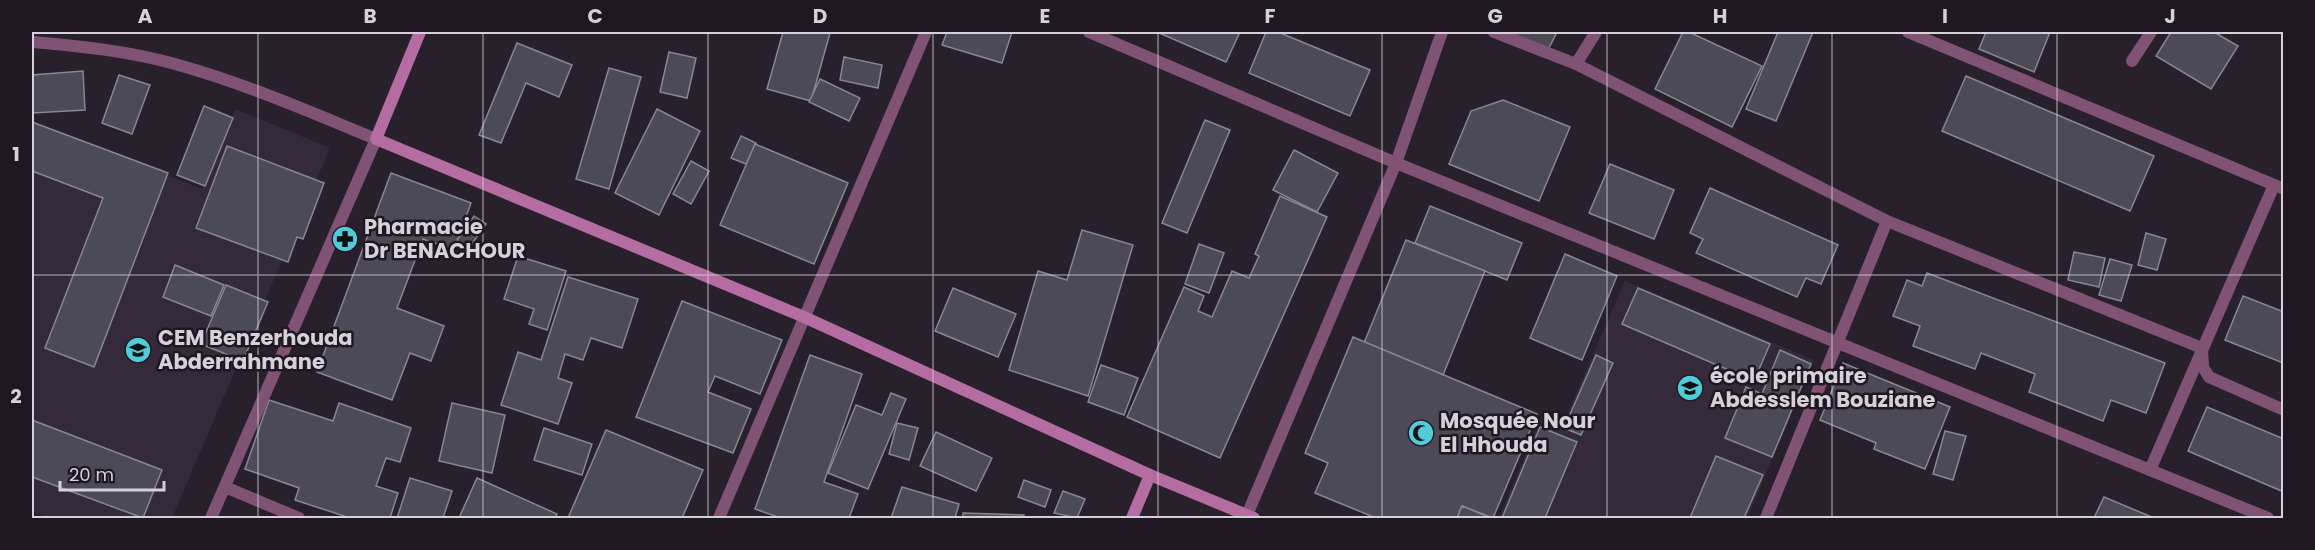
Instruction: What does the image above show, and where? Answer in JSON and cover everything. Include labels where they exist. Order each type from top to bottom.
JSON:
[{"type":"main road","points":[[420,32],[376,139],[804,317],[1150,475],[1251,517]]},
{"type":"main road","points":[[1132,519],[1150,475]]},
{"type":"street","points":[[719,519],[926,32]]},
{"type":"street","points":[[1089,32],[1396,163],[2268,519]]},
{"type":"street","points":[[1251,517],[1396,163],[1442,32]]},
{"type":"street","points":[[1494,32],[1576,64],[1887,221],[2202,348]]},
{"type":"street","points":[[1576,64],[1596,32]]},
{"type":"street","points":[[1908,32],[2278,187],[2202,348],[2150,470]]},
{"type":"street","points":[[2132,61],[2151,32]]},
{"type":"street","points":[[32,42],[102,48],[173,63],[224,78],[376,139],[211,519]]},
{"type":"street","points":[[1766,519],[1887,221]]},
{"type":"street","points":[[2202,348],[2203,367],[2209,377],[2283,410]]},
{"type":"street","points":[[225,487],[299,519]]},
{"type":"shaded area","name":"CEM Benzerhouda Abderrahmane","points":[[235,109],[330,148],[172,518],[49,518],[32,511],[32,122],[202,189]]},
{"type":"shaded area","name":"école primaire Abdesslem Bouziane","points":[[1625,281],[1814,360],[1747,518],[1499,518],[1542,415],[1563,424]]},
{"type":"building","points":[[783,32],[830,33],[811,101],[767,89]]},
{"type":"building","points":[[947,32],[1012,32],[1002,63],[942,45]]},
{"type":"building","points":[[1157,32],[1240,32],[1226,62]]},
{"type":"building","points":[[1266,32],[1278,32],[1370,70],[1350,116],[1249,73]]},
{"type":"building","points":[[1516,32],[1557,32],[1545,56],[1512,40]]},
{"type":"building","points":[[1683,32],[1689,32],[1762,66],[1732,127],[1655,89]]},
{"type":"building","points":[[1778,32],[1813,32],[1776,121],[1746,109]]},
{"type":"building","points":[[1986,32],[2050,32],[2034,72],[1979,49]]},
{"type":"building","points":[[2171,32],[2214,32],[2238,46],[2211,89],[2156,56]]},
{"type":"building","points":[[517,43],[572,65],[559,97],[526,83],[501,143],[479,135]]},
{"type":"building","points":[[669,52],[696,58],[687,98],[660,92]]},
{"type":"building","points":[[844,57],[882,65],[878,88],[840,80]]},
{"type":"building","points":[[609,68],[641,77],[609,189],[576,179]]},
{"type":"building","points":[[83,71],[85,110],[32,113],[32,75]]},
{"type":"building","points":[[119,75],[150,85],[132,134],[102,123]]},
{"type":"building","points":[[1966,76],[2154,156],[2130,211],[1942,131]]},
{"type":"building","points":[[820,79],[860,98],[849,121],[809,102]]},
{"type":"building","points":[[1503,100],[1570,127],[1539,201],[1449,164],[1471,111]]},
{"type":"building","points":[[204,106],[233,118],[205,186],[177,175]]},
{"type":"building","points":[[657,109],[700,131],[659,215],[615,193]]},
{"type":"building","points":[[1205,120],[1230,130],[1187,233],[1162,223]]},
{"type":"building","points":[[32,122],[168,173],[94,367],[45,348],[103,198],[32,171]]},
{"type":"building","points":[[741,136],[756,143],[746,164],[731,158]]},
{"type":"building","points":[[755,144],[848,183],[814,264],[720,225]]},
{"type":"building","points":[[227,146],[324,183],[303,239],[297,237],[288,262],[196,228]]},
{"type":"building","points":[[1294,150],[1338,173],[1317,212],[1273,190]]},
{"type":"building","points":[[691,161],[709,171],[691,204],[673,194]]},
{"type":"building","points":[[1610,164],[1674,190],[1654,239],[1589,213]]},
{"type":"building","points":[[391,173],[471,203],[454,250],[423,239],[397,308],[444,326],[431,361],[410,353],[392,400],[317,372]]},
{"type":"building","points":[[1710,188],[1838,245],[1821,284],[1806,278],[1797,297],[1696,253],[1703,239],[1690,233]]},
{"type":"building","points":[[1280,196],[1327,217],[1220,458],[1127,417],[1184,287],[1204,296],[1198,311],[1212,317],[1232,271],[1249,278],[1259,256],[1255,254]]},
{"type":"building","points":[[1430,206],[1522,243],[1507,280],[1415,243]]},
{"type":"building","points":[[474,216],[486,224],[469,248],[457,240]]},
{"type":"building","points":[[1082,230],[1133,245],[1088,396],[1009,370],[1038,271],[1067,280]]},
{"type":"building","points":[[2146,233],[2166,239],[2157,270],[2138,265]]},
{"type":"building","points":[[1406,240],[1485,271],[1443,375],[1364,343]]},
{"type":"building","points":[[1199,244],[1224,253],[1209,293],[1185,284]]},
{"type":"building","points":[[2074,252],[2105,258],[2099,287],[2068,280]]},
{"type":"building","points":[[1565,254],[1617,276],[1582,360],[1530,338]]},
{"type":"building","points":[[518,256],[566,271],[547,330],[529,324],[534,309],[504,299]]},
{"type":"building","points":[[2110,259],[2132,265],[2121,301],[2099,295]]},
{"type":"building","points":[[175,265],[224,285],[211,316],[163,297]]},
{"type":"building","points":[[1927,273],[2165,363],[2146,413],[2111,400],[2103,421],[2029,392],[2035,374],[1981,353],[1975,369],[1913,346],[1920,326],[1893,316],[1907,280],[1922,286]]},
{"type":"building","points":[[568,277],[638,299],[622,348],[591,338],[583,360],[565,354],[558,378],[572,383],[558,424],[501,405],[518,352],[541,360]]},
{"type":"building","points":[[226,285],[268,302],[243,361],[201,344]]},
{"type":"building","points":[[953,288],[1016,314],[998,357],[935,331]]},
{"type":"building","points":[[1638,288],[1770,344],[1754,381],[1622,324]]},
{"type":"building","points":[[2243,296],[2284,312],[2283,363],[2225,340]]},
{"type":"building","points":[[682,301],[782,340],[760,394],[715,376],[708,392],[751,409],[733,453],[636,417]]},
{"type":"building","name":"Mosquée Nour El Hhouda","points":[[1353,337],[1537,414],[1493,518],[1462,506],[1457,518],[1376,518],[1315,493],[1328,463],[1305,453]]},
{"type":"building","points":[[1780,350],[1811,364],[1772,457],[1725,438],[1746,387],[1762,394]]},
{"type":"building","points":[[810,355],[862,374],[824,482],[858,494],[849,518],[781,518],[755,509]]},
{"type":"building","points":[[1596,355],[1613,363],[1581,435],[1564,428]]},
{"type":"building","points":[[1843,363],[1950,407],[1925,469],[1874,449],[1876,443],[1820,420]]},
{"type":"building","points":[[1101,365],[1138,378],[1124,415],[1088,402]]},
{"type":"building","points":[[891,393],[906,399],[868,489],[828,473],[856,405],[882,415]]},
{"type":"building","points":[[269,400],[333,421],[339,403],[411,428],[400,462],[386,458],[376,486],[398,493],[390,518],[350,518],[295,500],[299,488],[245,469]]},
{"type":"building","points":[[452,403],[505,415],[492,473],[439,461]]},
{"type":"building","points":[[2207,407],[2284,439],[2284,492],[2188,451]]},
{"type":"building","points":[[32,420],[162,470],[143,518],[32,477]]},
{"type":"building","points":[[897,423],[918,428],[909,460],[889,454]]},
{"type":"building","points":[[1540,427],[1577,442],[1545,518],[1502,518]]},
{"type":"building","points":[[544,428],[592,444],[582,475],[534,460]]},
{"type":"building","points":[[606,430],[703,470],[682,518],[568,518]]},
{"type":"building","points":[[1945,431],[1966,436],[1953,480],[1933,474]]},
{"type":"building","points":[[936,432],[992,458],[976,491],[920,466]]},
{"type":"building","points":[[1716,456],[1763,475],[1744,518],[1690,518]]},
{"type":"building","points":[[410,478],[452,491],[443,518],[397,518]]},
{"type":"building","points":[[477,478],[557,514],[555,518],[459,518]]},
{"type":"building","points":[[1024,480],[1051,490],[1045,507],[1018,497]]},
{"type":"building","points":[[902,487],[959,504],[955,518],[891,518]]},
{"type":"building","points":[[1063,491],[1085,499],[1077,518],[1054,513]]},
{"type":"building","points":[[2104,497],[2154,518],[2094,518]]},
{"type":"building","points":[[1462,506],[1491,518],[1457,518]]},
{"type":"building","points":[[963,513],[1024,515],[1023,518],[963,518]]},
{"type":"place","name":"Pharmacie Dr BENACHOUR","points":[[345,239]]},
{"type":"place","name":"CEM Benzerhouda Abderrahmane","points":[[138,350]]},
{"type":"place","name":"école primaire Abdesslem Bouziane","points":[[1690,388]]},
{"type":"place","name":"Mosquée Nour El Hhouda","points":[[1421,433]]}]
